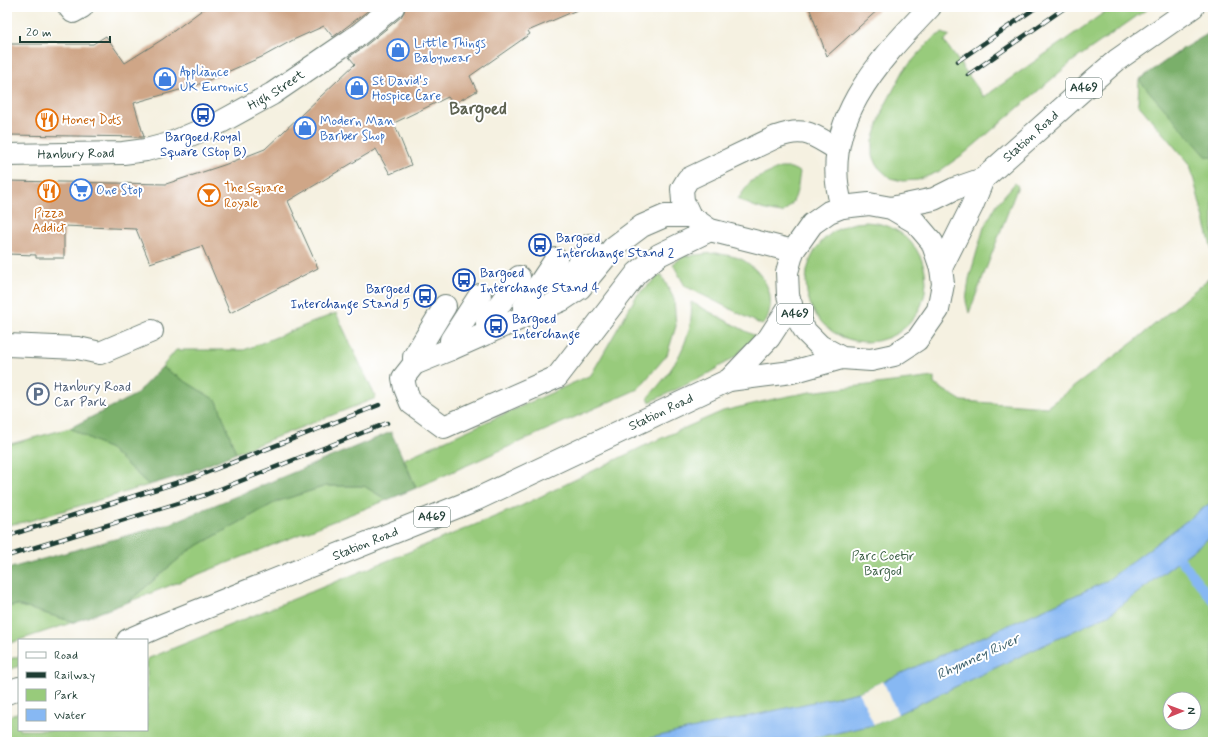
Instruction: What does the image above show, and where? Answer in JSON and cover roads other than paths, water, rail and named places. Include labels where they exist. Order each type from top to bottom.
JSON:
[{"type":"main road","points":[[69,7],[73,12],[82,7]]},
{"type":"main road","name":"High Street","points":[[146,150],[168,144],[221,122],[272,94],[357,36],[393,7]]},
{"type":"main road","points":[[842,207],[837,192],[837,149],[842,131],[853,104],[879,63],[930,7]]},
{"type":"main road","name":"Station Road","points":[[891,208],[934,199],[954,189],[983,179],[1117,60],[1193,7]]},
{"type":"main road","points":[[793,251],[710,230],[690,216],[683,201],[682,189],[688,179],[789,132],[800,131],[810,133],[837,149]]},
{"type":"main road","name":"Hanbury Road","points":[[7,155],[123,153],[146,150]]},
{"type":"main road","name":"Station Road","points":[[941,268],[972,206],[983,179]]},
{"type":"main road","name":"Station Road","points":[[130,639],[477,499],[729,380],[792,372],[842,358],[871,360],[894,354],[917,340],[938,310],[943,284],[941,268],[932,242],[915,222],[891,208],[869,204],[842,207],[830,212],[812,224],[793,251],[787,272],[788,295],[792,310],[806,332],[820,346],[842,358]]},
{"type":"main road","points":[[690,216],[665,216],[642,226],[614,247],[580,288],[562,300],[452,349],[414,364],[403,378],[411,403],[444,427],[557,377],[637,273],[659,255],[710,230]]},
{"type":"main road","points":[[562,300],[560,291],[590,245]]},
{"type":"main road","points":[[524,316],[524,307],[556,260]]},
{"type":"main road","points":[[487,333],[487,322],[519,277]]},
{"type":"main road","points":[[452,349],[451,340],[480,295]]},
{"type":"main road","name":"Station Road","points":[[729,380],[769,338],[791,304]]},
{"type":"main road","points":[[414,364],[414,357],[445,306]]},
{"type":"main road","points":[[7,345],[78,348],[100,353],[152,332]]},
{"type":"main road","points":[[7,693],[18,688]]},
{"type":"water","name":"Rhymney River","points":[[1213,501],[1213,535],[1110,614],[874,725],[794,742],[632,742],[859,692],[1105,582]]},
{"type":"waterway","points":[[1174,551],[1213,601]]},
{"type":"railway","points":[[958,61],[1037,7]]},
{"type":"railway","points":[[968,75],[1066,7]]},
{"type":"railway","points":[[7,536],[198,476],[379,405]]},
{"type":"railway","points":[[7,556],[205,495],[387,423]]},
{"type":"place","name":"Little Things Babywear","points":[[398,50]]},
{"type":"place","name":"Appliance UK Euronics","points":[[165,79]]},
{"type":"place","name":"St David's Hospice Care","points":[[357,88]]},
{"type":"place","name":"Bargoed Royal Square (Stop B)","points":[[203,115]]},
{"type":"place","name":"Honey Dots","points":[[47,120]]},
{"type":"place","name":"Modern Man Barber Shop","points":[[305,128]]},
{"type":"place","name":"One Stop","points":[[81,190]]},
{"type":"place","name":"Pizza Addict","points":[[49,191]]},
{"type":"place","name":"The Square Royale","points":[[209,195]]},
{"type":"place","name":"Bargoed Interchange Stand 2","points":[[540,245]]},
{"type":"place","name":"Bargoed Interchange Stand 4","points":[[464,280]]},
{"type":"place","name":"Bargoed Interchange Stand 5","points":[[425,296]]},
{"type":"place","name":"Bargoed Interchange","points":[[496,326]]},
{"type":"place","name":"Hanbury Road Car Park","points":[[38,394]]},
{"type":"district","name":"Bargoed","points":[[478,109]]},
{"type":"park label","name":"Parc Coetir Bargod","points":[[883,564]]}]
